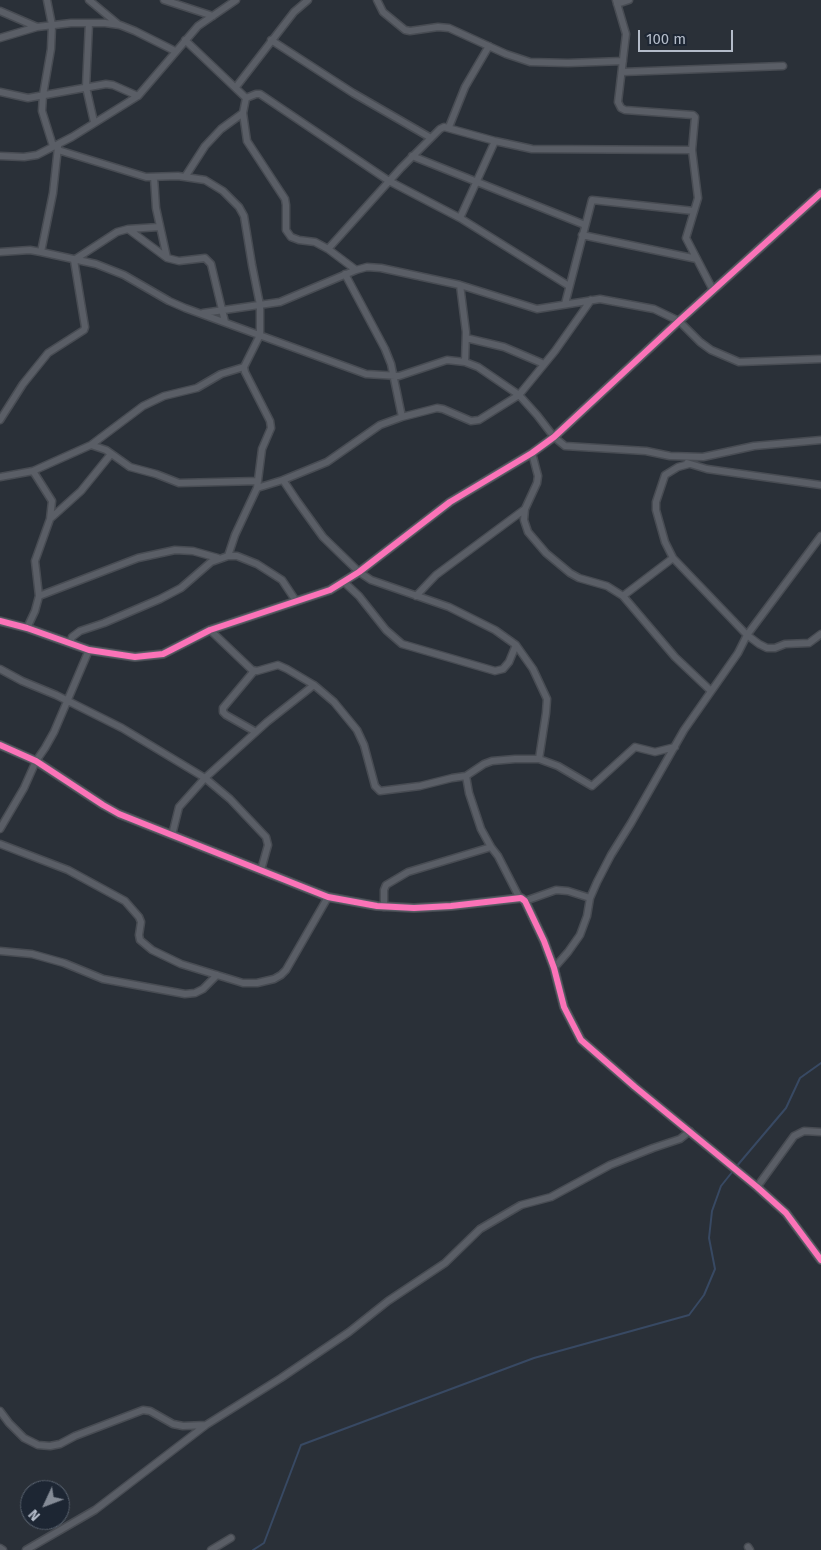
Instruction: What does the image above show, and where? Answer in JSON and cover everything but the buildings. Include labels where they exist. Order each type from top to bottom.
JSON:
[{"type":"street","points":[[41,252],[53,193],[57,147],[42,111],[51,49],[52,25],[47,0]]},
{"type":"street","points":[[89,0],[120,25],[175,51]]},
{"type":"street","points":[[164,0],[212,16]]},
{"type":"street","points":[[236,87],[294,12],[308,0]]},
{"type":"street","points":[[377,0],[383,12],[405,30],[444,27],[530,62],[623,61]]},
{"type":"street","points":[[629,0],[616,2],[626,34],[618,102],[621,108],[625,110],[693,115],[696,119],[692,150],[698,198],[686,238],[713,290]]},
{"type":"street","points":[[0,156],[24,157],[37,155],[57,147],[138,96],[198,26],[231,1]]},
{"type":"street","points":[[0,11],[37,26]]},
{"type":"street","points":[[89,23],[86,87],[94,122]]},
{"type":"street","points":[[0,38],[37,26],[89,23],[120,25]]},
{"type":"street","points":[[185,40],[246,98]]},
{"type":"street","points":[[271,40],[353,93],[430,138]]},
{"type":"street","points":[[448,128],[468,81],[489,46]]},
{"type":"street","points":[[622,72],[784,66]]},
{"type":"street","points":[[0,92],[28,98],[100,84],[113,85],[138,96]]},
{"type":"street","points":[[246,98],[260,94],[389,181],[460,218],[569,286]]},
{"type":"street","points":[[246,98],[243,113],[247,141],[285,199],[286,230],[291,236],[299,240],[315,242],[328,249],[356,270]]},
{"type":"street","points":[[185,177],[204,146],[221,129],[243,113]]},
{"type":"street","points":[[328,249],[412,156],[440,128],[448,128],[495,141],[532,148],[692,150]]},
{"type":"street","points":[[460,218],[495,141]]},
{"type":"street","points":[[57,147],[138,175],[185,177],[205,180],[215,185],[239,207],[246,224],[260,305],[260,335],[244,367],[244,372],[271,428],[262,448],[258,485],[235,535],[228,556]]},
{"type":"street","points":[[412,156],[585,225]]},
{"type":"street","points":[[154,177],[159,227],[167,258]]},
{"type":"street","points":[[0,621],[27,628],[89,650],[135,657],[162,654],[210,630],[316,595],[344,582],[450,502],[532,453],[554,437],[821,193]]},
{"type":"street","points":[[564,304],[591,202],[594,200],[694,211]]},
{"type":"street","points":[[74,260],[117,232],[128,229],[159,227]]},
{"type":"street","points":[[128,229],[167,258],[179,261],[205,258],[208,260],[225,322]]},
{"type":"street","points":[[582,235],[697,259]]},
{"type":"street","points":[[0,252],[30,250],[109,269],[124,275],[169,301],[366,374],[395,376],[408,374],[447,360],[465,362],[478,367],[518,395],[554,437],[565,446],[646,451],[680,457],[703,457],[754,446],[821,440]]},
{"type":"street","points":[[0,420],[23,384],[48,353],[84,330],[74,260]]},
{"type":"street","points":[[202,314],[286,300],[356,270],[367,267],[381,268],[460,285],[537,309],[600,299],[654,309],[679,321],[711,350],[739,362],[821,359]]},
{"type":"street","points":[[345,274],[385,349],[395,376],[402,417]]},
{"type":"street","points":[[460,285],[466,338],[465,362]]},
{"type":"street","points":[[91,444],[101,448],[130,467],[179,483],[258,485],[283,480],[327,462],[380,425],[402,417],[437,408],[475,422],[518,395],[544,364],[591,300]]},
{"type":"street","points":[[466,338],[504,347],[544,364]]},
{"type":"street","points":[[0,477],[33,471],[91,444],[143,406],[164,396],[197,388],[221,374],[244,367]]},
{"type":"street","points":[[532,453],[538,476],[537,483],[525,509],[524,520],[528,532],[546,553],[570,573],[579,578],[607,586],[624,596],[675,657],[711,691]]},
{"type":"street","points":[[50,519],[81,491],[111,454]]},
{"type":"street","points":[[680,457],[689,464],[708,469],[821,485]]},
{"type":"street","points":[[689,464],[678,467],[665,475],[656,502],[656,510],[665,542],[673,558],[747,635],[759,644],[767,648],[775,648],[785,644],[809,643],[821,634]]},
{"type":"street","points":[[27,628],[36,611],[39,596],[35,561],[50,519],[52,501],[33,471]]},
{"type":"street","points":[[283,480],[324,537],[359,572],[371,580],[449,607],[495,630],[516,645],[534,669],[546,699],[546,713],[539,758]]},
{"type":"street","points":[[416,596],[436,575],[525,509]]},
{"type":"street","points":[[554,968],[580,935],[587,916],[590,898],[611,854],[684,730],[738,653],[747,635],[821,536]]},
{"type":"street","points":[[39,596],[138,558],[159,552],[175,550],[193,551],[218,558]]},
{"type":"street","points":[[70,643],[72,637],[80,631],[104,623],[171,594],[189,582],[211,562],[228,556],[237,556],[257,564],[282,580],[296,601]]},
{"type":"street","points":[[624,596],[673,558]]},
{"type":"street","points":[[344,582],[386,630],[402,644],[494,671],[503,669],[509,662],[516,645]]},
{"type":"street","points":[[210,630],[254,671]]},
{"type":"street","points":[[0,829],[24,788],[36,761],[54,732],[89,650]]},
{"type":"street","points":[[256,732],[226,715],[223,712],[223,708],[254,671],[278,665],[314,685],[334,702],[357,730],[364,745],[375,786],[380,791],[420,786],[466,776],[492,761],[539,758],[558,766],[592,786],[635,747],[655,752],[675,747]]},
{"type":"street","points":[[0,669],[122,728],[205,778],[230,799],[266,837],[268,845],[261,870]]},
{"type":"street","points":[[172,835],[179,806],[205,778],[256,732],[314,685]]},
{"type":"street","points":[[0,745],[36,761],[103,805],[127,817],[328,897],[384,907],[414,908],[522,899],[556,890],[568,891],[590,898]]},
{"type":"street","points":[[466,776],[469,794],[481,828],[544,941],[554,968],[564,1007],[581,1040],[635,1087],[757,1186],[786,1213],[821,1260]]},
{"type":"street","points":[[0,844],[68,870],[125,901],[134,910],[141,922],[139,935],[140,940],[145,946],[181,964],[249,984],[274,979],[286,970],[328,897]]},
{"type":"street","points":[[384,907],[384,890],[386,885],[408,872],[491,847]]},
{"type":"street","points":[[0,951],[32,954],[64,963],[103,979],[185,994],[195,993],[203,989],[217,975]]},
{"type":"street","points":[[26,1550],[95,1510],[206,1425],[349,1332],[388,1301],[445,1263],[480,1229],[522,1205],[551,1197],[610,1165],[680,1139],[690,1131]]},
{"type":"street","points":[[757,1186],[794,1136],[804,1131],[821,1132]]},
{"type":"street","points":[[0,1411],[3,1419],[24,1438],[38,1445],[50,1446],[60,1444],[75,1436],[143,1410],[150,1411],[173,1424],[183,1426],[206,1425]]},
{"type":"street","points":[[211,1550],[231,1538]]},
{"type":"waterway","points":[[736,1167],[786,1108],[800,1078],[821,1063]]},
{"type":"waterway","points":[[253,1550],[264,1543],[301,1445],[534,1358],[689,1315],[704,1295],[715,1269],[709,1238],[712,1211],[721,1186],[733,1171]]},
{"type":"cycle path","points":[[0,621],[27,628],[89,650],[135,657],[163,654],[210,630],[330,590],[359,572],[450,502],[532,453],[554,437],[821,193]]},
{"type":"cycle path","points":[[0,745],[36,761],[119,814],[328,897],[377,906],[414,908],[521,898],[525,901],[544,941],[554,968],[564,1007],[581,1040],[786,1213],[821,1260]]}]
